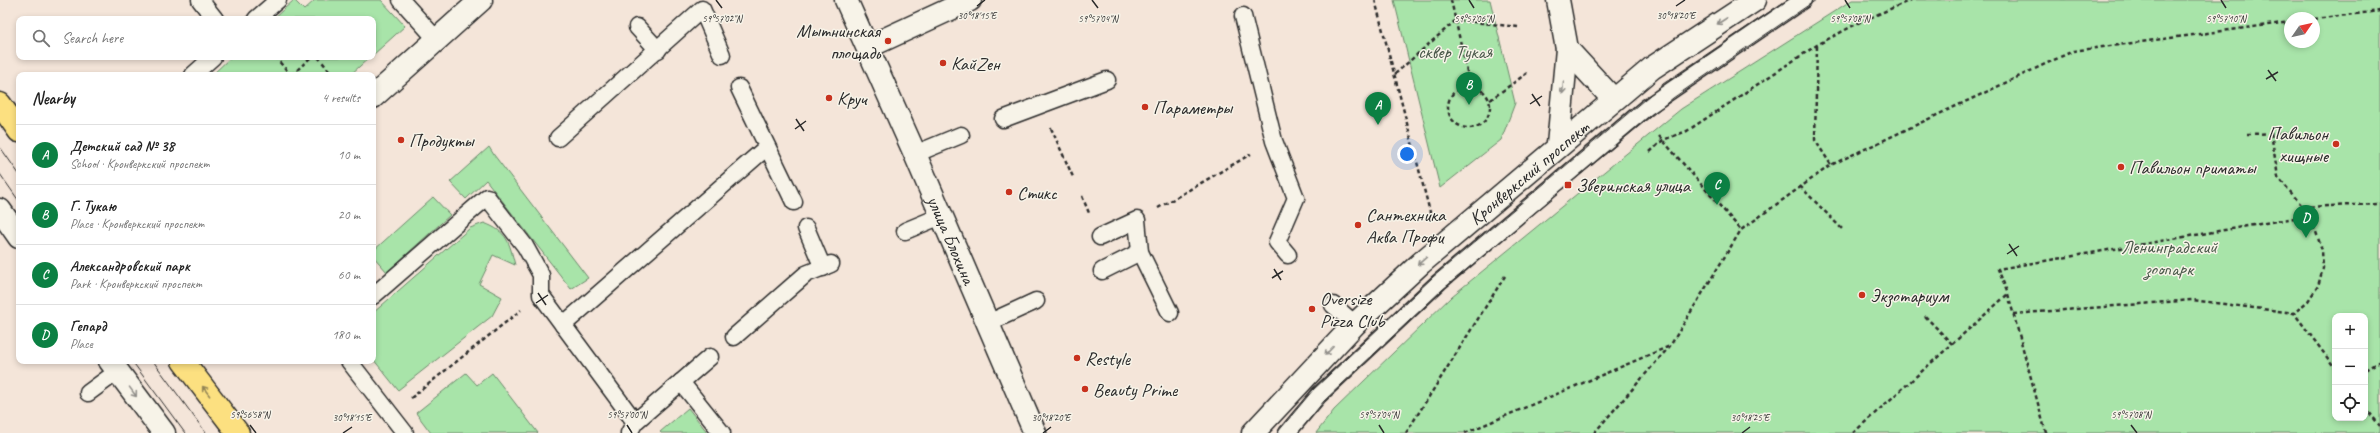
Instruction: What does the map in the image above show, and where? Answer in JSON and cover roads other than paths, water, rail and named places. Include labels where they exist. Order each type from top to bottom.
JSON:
[{"type":"main road","points":[[0,104],[16,127]]},
{"type":"main road","points":[[185,364],[238,433]]},
{"type":"street","points":[[376,94],[481,0]]},
{"type":"street","name":"улица Блохина","points":[[846,0],[868,47],[988,323],[1031,432]]},
{"type":"street","points":[[868,47],[970,0]]},
{"type":"street","points":[[1558,0],[1567,49],[1558,145]]},
{"type":"street","name":"Кронверкский проспект","points":[[1253,433],[1355,324],[1421,263],[1558,145],[1652,68],[1755,0]]},
{"type":"street","points":[[1567,49],[1613,99]]},
{"type":"street","points":[[0,210],[16,233]]},
{"type":"street","points":[[114,366],[164,433]]},
{"type":"lane","points":[[200,0],[213,16]]},
{"type":"lane","points":[[259,16],[278,0]]},
{"type":"lane","points":[[401,0],[437,40]]},
{"type":"lane","points":[[1287,433],[1319,395],[1439,282],[1628,123],[1668,91],[1803,0]]},
{"type":"lane","points":[[558,138],[702,9],[722,55]]},
{"type":"lane","points":[[1243,16],[1274,141],[1296,198],[1277,242],[1288,255]]},
{"type":"lane","points":[[637,27],[658,50]]},
{"type":"lane","points":[[196,72],[210,60]]},
{"type":"lane","points":[[1002,119],[1107,80]]},
{"type":"lane","points":[[739,88],[794,202]]},
{"type":"lane","points":[[915,154],[961,135]]},
{"type":"lane","points":[[563,325],[767,147]]},
{"type":"lane","points":[[376,293],[487,197],[525,246],[541,275],[541,295],[632,427],[710,357]]},
{"type":"lane","points":[[905,231],[941,216]]},
{"type":"lane","points":[[1100,237],[1137,220],[1140,252],[1170,313]]},
{"type":"lane","points":[[734,337],[806,274],[827,266],[806,228]]},
{"type":"lane","points":[[1102,271],[1140,252]]},
{"type":"lane","points":[[988,323],[1036,302]]},
{"type":"lane","points":[[1333,305],[1355,324]]},
{"type":"lane","points":[[351,364],[405,433]]},
{"type":"lane","points":[[88,393],[114,366]]},
{"type":"lane","points":[[681,382],[722,433]]},
{"type":"tram line","points":[[1277,433],[1313,390],[1433,277],[1663,84],[1787,0]]},
{"type":"tram line","points":[[1298,433],[1324,401],[1442,290],[1673,98],[1816,0]]},
{"type":"tram line","points":[[0,147],[16,170]]},
{"type":"tram line","points":[[0,174],[16,197]]},
{"type":"tram line","points":[[134,364],[185,433]]},
{"type":"tram line","points":[[155,364],[206,433]]},
{"type":"place","name":"Мытнинская площадь","points":[[888,41]]},
{"type":"place","name":"КайZен","points":[[943,63]]},
{"type":"place","name":"Круч","points":[[829,98]]},
{"type":"place","name":"Г. Тукаю","points":[[1469,105]]},
{"type":"place","name":"Параметры","points":[[1145,107]]},
{"type":"place","name":"Детский сад № 38","points":[[1378,125]]},
{"type":"place","name":"Продукты","points":[[401,140]]},
{"type":"place","name":"Павильон хищные","points":[[2336,144]]},
{"type":"place","name":"Павильон приматы","points":[[2121,167]]},
{"type":"place","name":"Зверинская улица","points":[[1568,185]]},
{"type":"place","name":"Стикс","points":[[1009,192]]},
{"type":"place","name":"Александровский парк","points":[[1717,205]]},
{"type":"place","name":"Сантехника Аква Профи","points":[[1358,225]]},
{"type":"place","name":"Гепард","points":[[2306,238]]},
{"type":"place","name":"Экзотариум","points":[[1862,295]]},
{"type":"place","name":"Oversize Pizza Club","points":[[1312,309]]},
{"type":"place","name":"Restyle","points":[[1077,358]]},
{"type":"place","name":"Beauty Prime","points":[[1085,389]]},
{"type":"park label","name":"сквер Тукая","points":[[1455,51]]},
{"type":"park label","name":"Ленинградский зоопарк","points":[[2169,257]]}]
